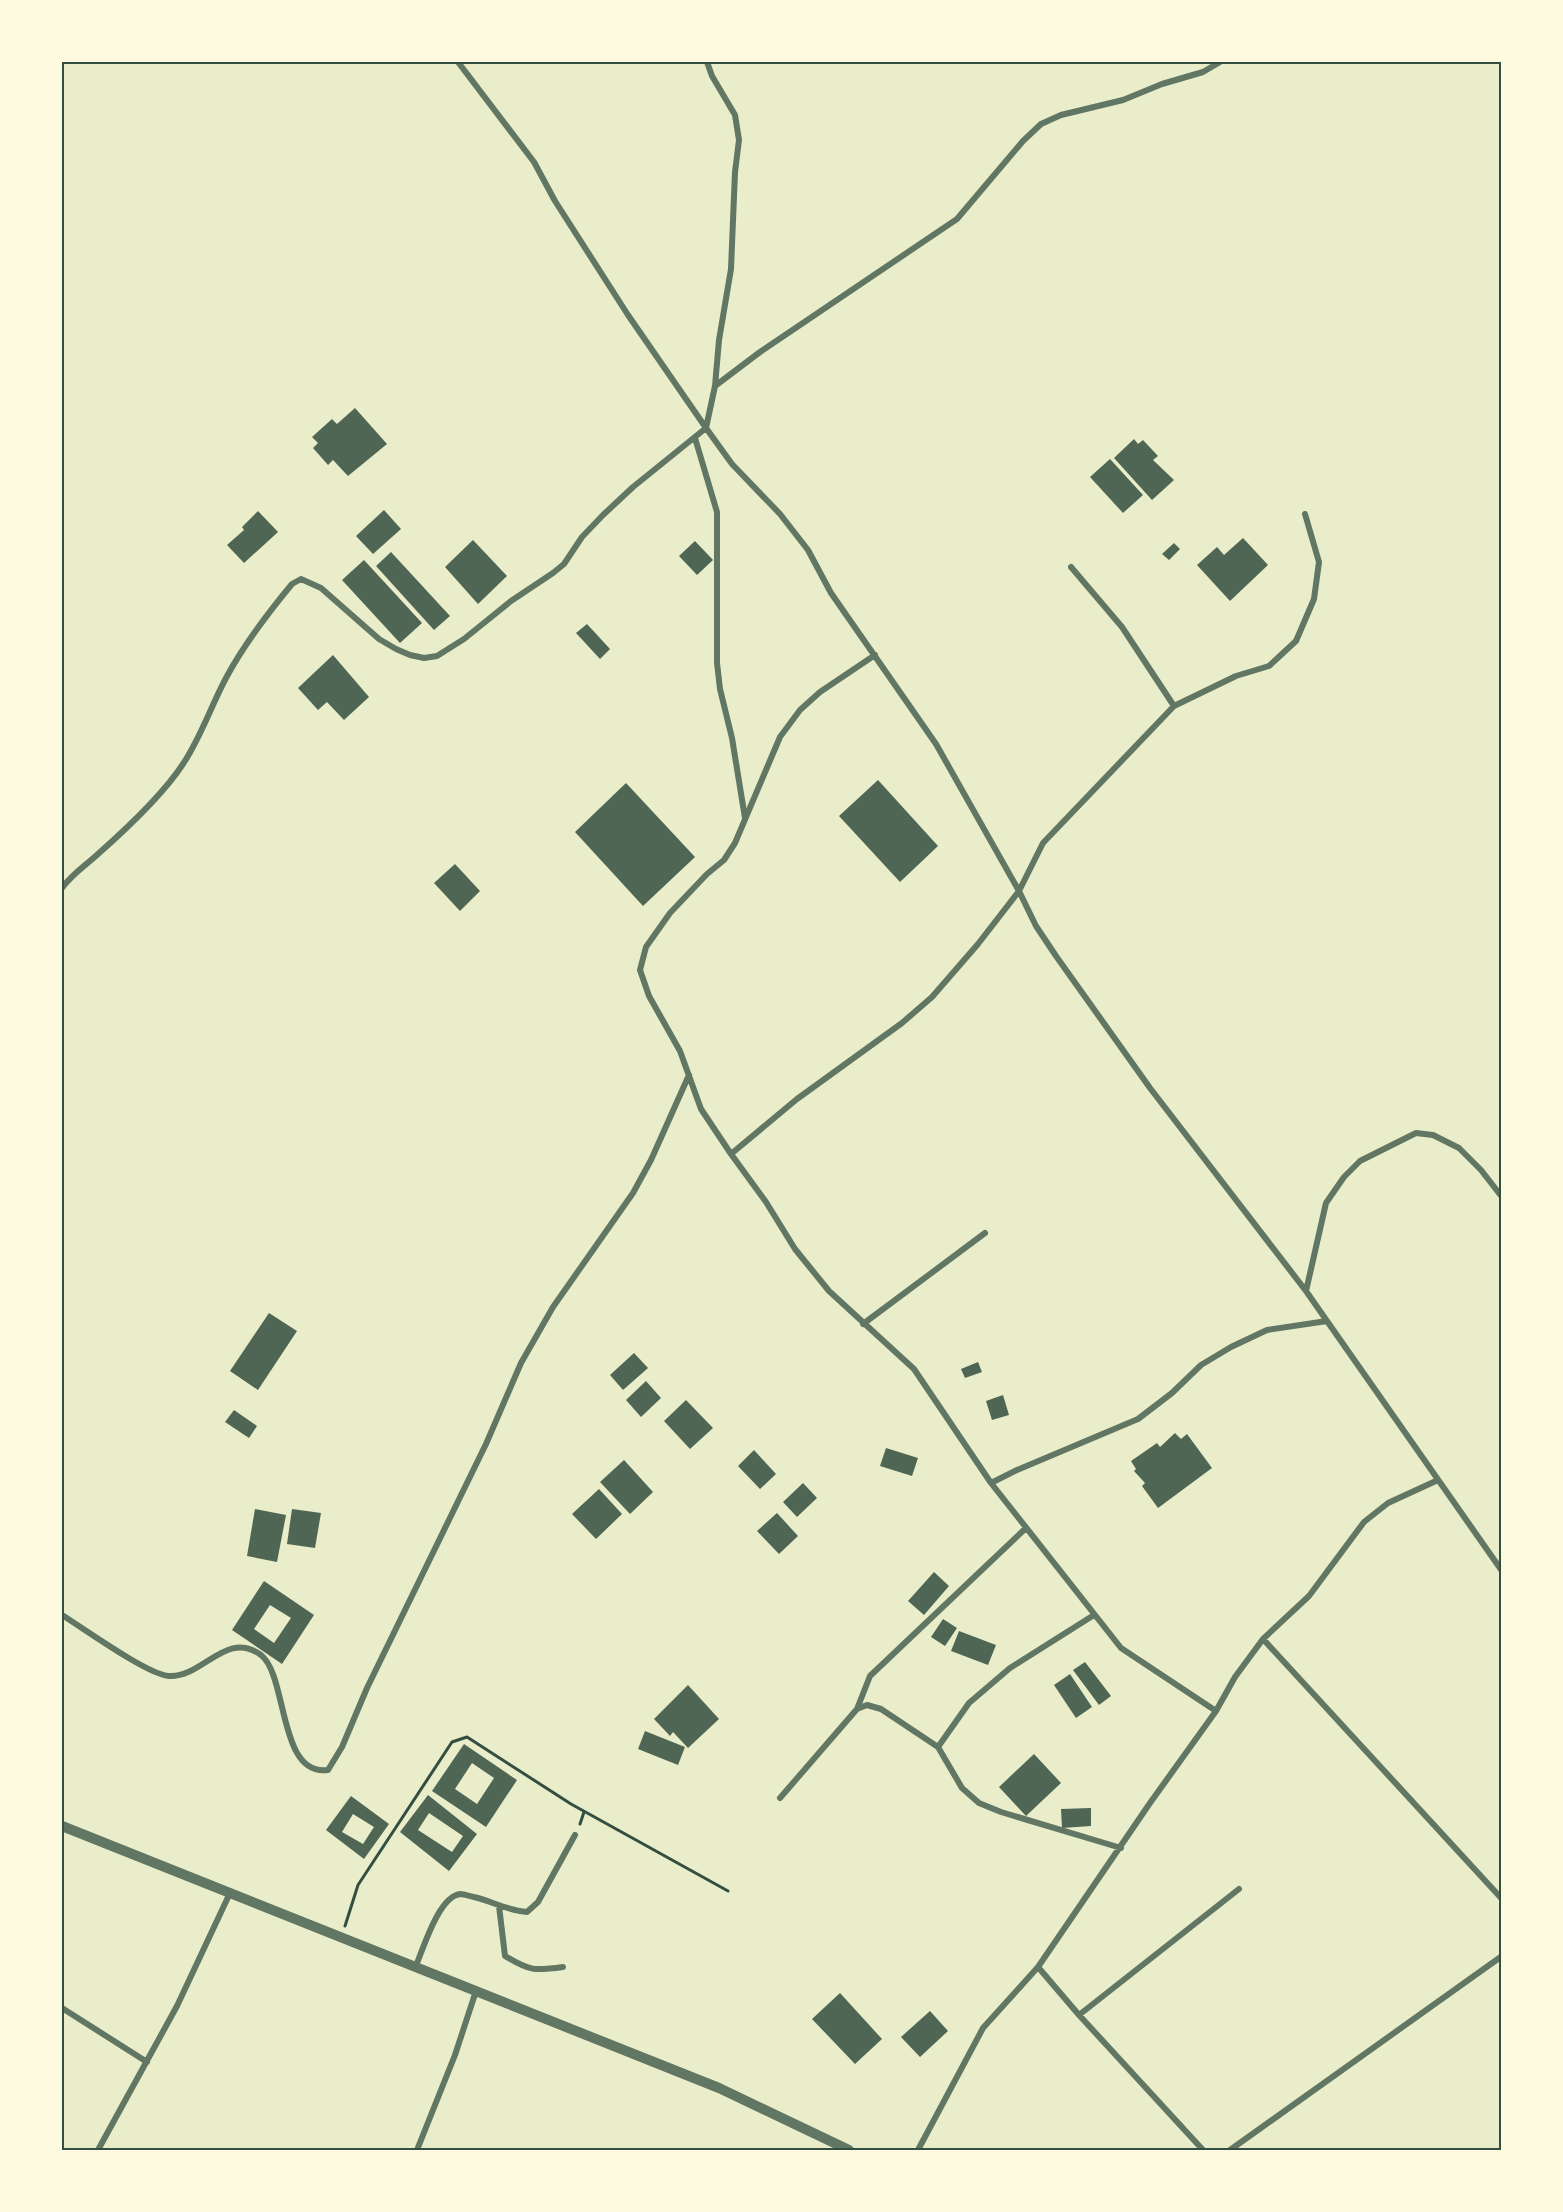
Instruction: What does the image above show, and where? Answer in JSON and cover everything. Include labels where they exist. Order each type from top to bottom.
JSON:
[{"type":"street","points":[[458,62],[534,162],[555,201],[628,315],[706,428],[732,464],[780,514],[808,550],[831,593],[936,744],[1019,891],[1036,926],[1150,1088],[1306,1291],[1502,1571]]},
{"type":"street","points":[[62,888],[73,874],[99,854],[135,818],[182,765],[210,714],[226,678],[251,637],[292,584],[301,579],[321,588],[379,639],[396,649],[424,658],[437,656],[464,639],[511,601],[558,568],[603,515],[633,487],[706,428],[715,386],[719,340],[731,269],[735,172],[739,140],[735,115],[712,76],[707,62]]},
{"type":"street","points":[[715,386],[760,352],[957,219],[1023,141],[1041,124],[1061,115],[1123,100],[1162,84],[1203,72],[1220,62]]},
{"type":"street","points":[[695,438],[717,512],[717,663],[746,819]]},
{"type":"street","points":[[731,1154],[797,1099],[902,1023],[932,997],[978,944],[1019,891],[1043,843],[1174,706],[1236,676],[1269,666],[1296,641],[1314,599],[1320,562],[1305,514]]},
{"type":"street","points":[[1071,567],[1122,627],[1174,706]]},
{"type":"street","points":[[875,655],[820,692],[800,710],[780,737],[735,843],[724,860],[707,874],[670,913],[645,947],[640,970],[649,996],[680,1051],[701,1109],[766,1202],[795,1249],[829,1291],[914,1369],[991,1483],[1121,1648],[1216,1711]]},
{"type":"street","points":[[62,1615],[160,1674],[171,1676],[200,1666],[227,1650],[241,1646],[264,1657],[272,1672],[286,1727],[294,1747],[310,1767],[327,1770],[342,1747],[367,1688],[486,1444],[521,1363],[553,1307],[633,1193],[651,1160],[689,1075]]},
{"type":"street","points":[[1306,1291],[1326,1203],[1344,1177],[1360,1161],[1416,1133],[1433,1135],[1459,1148],[1481,1170],[1502,1197]]},
{"type":"street","points":[[863,1324],[985,1233]]},
{"type":"street","points":[[991,1483],[1138,1419],[1172,1393],[1202,1365],[1231,1347],[1267,1330],[1327,1321]]},
{"type":"street","points":[[918,2151],[983,2028],[1038,1966],[1216,1711],[1235,1677],[1263,1639],[1309,1596],[1364,1522],[1388,1503],[1438,1480]]},
{"type":"street","points":[[780,1798],[857,1710],[870,1676],[1026,1528]]},
{"type":"street","points":[[938,1747],[969,1703],[1010,1668],[1094,1615]]},
{"type":"street","points":[[1263,1639],[1502,1899]]},
{"type":"street","points":[[857,1710],[867,1705],[881,1709],[938,1747],[962,1788],[979,1803],[1001,1812],[1121,1848]]},
{"type":"street","points":[[62,1826],[719,2088],[849,2151]]},
{"type":"street","points":[[415,1968],[435,1918],[449,1899],[460,1894],[514,1911],[527,1912],[538,1902],[575,1835]]},
{"type":"street","points":[[1079,2015],[1239,1889]]},
{"type":"street","points":[[98,2151],[177,2006],[230,1893]]},
{"type":"street","points":[[499,1906],[505,1956],[526,1968],[563,1967]]},
{"type":"street","points":[[1230,2151],[1502,1956]]},
{"type":"street","points":[[1038,1966],[1079,2015],[1203,2151]]},
{"type":"street","points":[[417,2151],[455,2055],[476,1990]]},
{"type":"street","points":[[62,2008],[147,2062]]},
{"type":"path","points":[[341,1938],[358,1886],[452,1742],[467,1737],[571,1804],[728,1891]]},
{"type":"building","points":[[355,408],[387,444],[348,476],[333,460],[328,465],[313,448],[318,443],[312,437],[332,419],[337,424]]},
{"type":"building","points":[[1134,439],[1138,444],[1143,440],[1158,456],[1153,460],[1174,480],[1152,500],[1114,458]]},
{"type":"building","points":[[1110,459],[1143,495],[1123,513],[1090,477]]},
{"type":"building","points":[[384,510],[401,529],[373,554],[356,536]]},
{"type":"building","points":[[258,511],[278,532],[244,563],[227,545],[244,530],[242,527]]},
{"type":"building","points":[[1243,538],[1268,565],[1230,601],[1197,565],[1217,547],[1224,555]]},
{"type":"building","points":[[473,540],[507,576],[478,604],[445,567]]},
{"type":"building","points":[[695,541],[713,560],[697,575],[679,556]]},
{"type":"building","points":[[1174,543],[1180,549],[1169,560],[1162,554]]},
{"type":"building","points":[[391,552],[450,616],[434,630],[376,566]]},
{"type":"building","points":[[364,560],[422,623],[400,643],[342,580]]},
{"type":"building","points":[[587,624],[610,649],[600,659],[576,633]]},
{"type":"building","points":[[333,655],[369,697],[344,720],[327,702],[318,710],[298,688]]},
{"type":"building","points":[[878,780],[938,846],[900,882],[839,816]]},
{"type":"building","points":[[626,783],[695,857],[643,906],[575,832]]},
{"type":"building","points":[[455,864],[480,891],[460,911],[434,883]]},
{"type":"building","points":[[269,1313],[297,1331],[258,1390],[230,1371]]},
{"type":"building","points":[[634,1353],[648,1368],[623,1390],[610,1375]]},
{"type":"building","points":[[978,1362],[982,1372],[965,1378],[961,1369]]},
{"type":"building","points":[[646,1381],[661,1398],[641,1417],[626,1400]]},
{"type":"building","points":[[1003,1395],[1009,1415],[992,1420],[986,1401]]},
{"type":"building","points":[[686,1400],[713,1428],[690,1449],[664,1421]]},
{"type":"building","points":[[234,1410],[257,1426],[249,1438],[225,1422]]},
{"type":"building","points":[[1175,1433],[1181,1439],[1187,1434],[1212,1468],[1158,1508],[1142,1486],[1145,1483],[1134,1471],[1136,1469],[1131,1461],[1157,1443],[1160,1447]]},
{"type":"building","points":[[886,1448],[918,1458],[912,1476],[880,1466]]},
{"type":"building","points":[[754,1450],[776,1474],[760,1489],[738,1466]]},
{"type":"building","points":[[624,1460],[653,1492],[630,1514],[600,1482]]},
{"type":"building","points":[[803,1483],[817,1498],[797,1517],[783,1502]]},
{"type":"building","points":[[599,1489],[622,1514],[596,1539],[572,1514]]},
{"type":"building","points":[[255,1509],[286,1515],[277,1562],[247,1556]]},
{"type":"building","points":[[292,1509],[321,1513],[315,1548],[287,1544]]},
{"type":"building","points":[[777,1513],[798,1536],[779,1554],[757,1531]]},
{"type":"building","points":[[934,1572],[949,1586],[924,1615],[908,1601]]},
{"type":"building","points":[[264,1581],[314,1615],[282,1664],[232,1630]],"holes":[[[270,1605],[291,1618],[274,1643],[254,1629]]]},
{"type":"building","points":[[943,1619],[957,1628],[945,1646],[931,1637]]},
{"type":"building","points":[[959,1631],[996,1645],[988,1665],[951,1651]]},
{"type":"building","points":[[1085,1662],[1111,1696],[1099,1705],[1073,1670]]},
{"type":"building","points":[[1070,1674],[1092,1707],[1076,1718],[1054,1685]]},
{"type":"building","points":[[688,1685],[719,1719],[688,1748],[673,1732],[670,1736],[654,1719]]},
{"type":"building","points":[[645,1731],[685,1747],[678,1765],[638,1749]]},
{"type":"building","points":[[464,1744],[517,1780],[486,1827],[432,1791]],"holes":[[[472,1763],[494,1778],[477,1804],[455,1789]]]},
{"type":"building","points":[[1034,1754],[1061,1783],[1026,1816],[999,1787]]},
{"type":"building","points":[[428,1795],[477,1834],[449,1871],[400,1832]],"holes":[[[429,1813],[463,1836],[452,1852],[418,1830]]]},
{"type":"building","points":[[351,1796],[389,1824],[364,1859],[326,1830]],"holes":[[[353,1814],[374,1827],[363,1844],[342,1832]]]},
{"type":"building","points":[[1091,1808],[1091,1826],[1062,1828],[1061,1809]]},
{"type":"building","points":[[840,1993],[882,2039],[855,2064],[812,2019]]},
{"type":"building","points":[[930,2011],[948,2031],[920,2057],[901,2037]]}]
